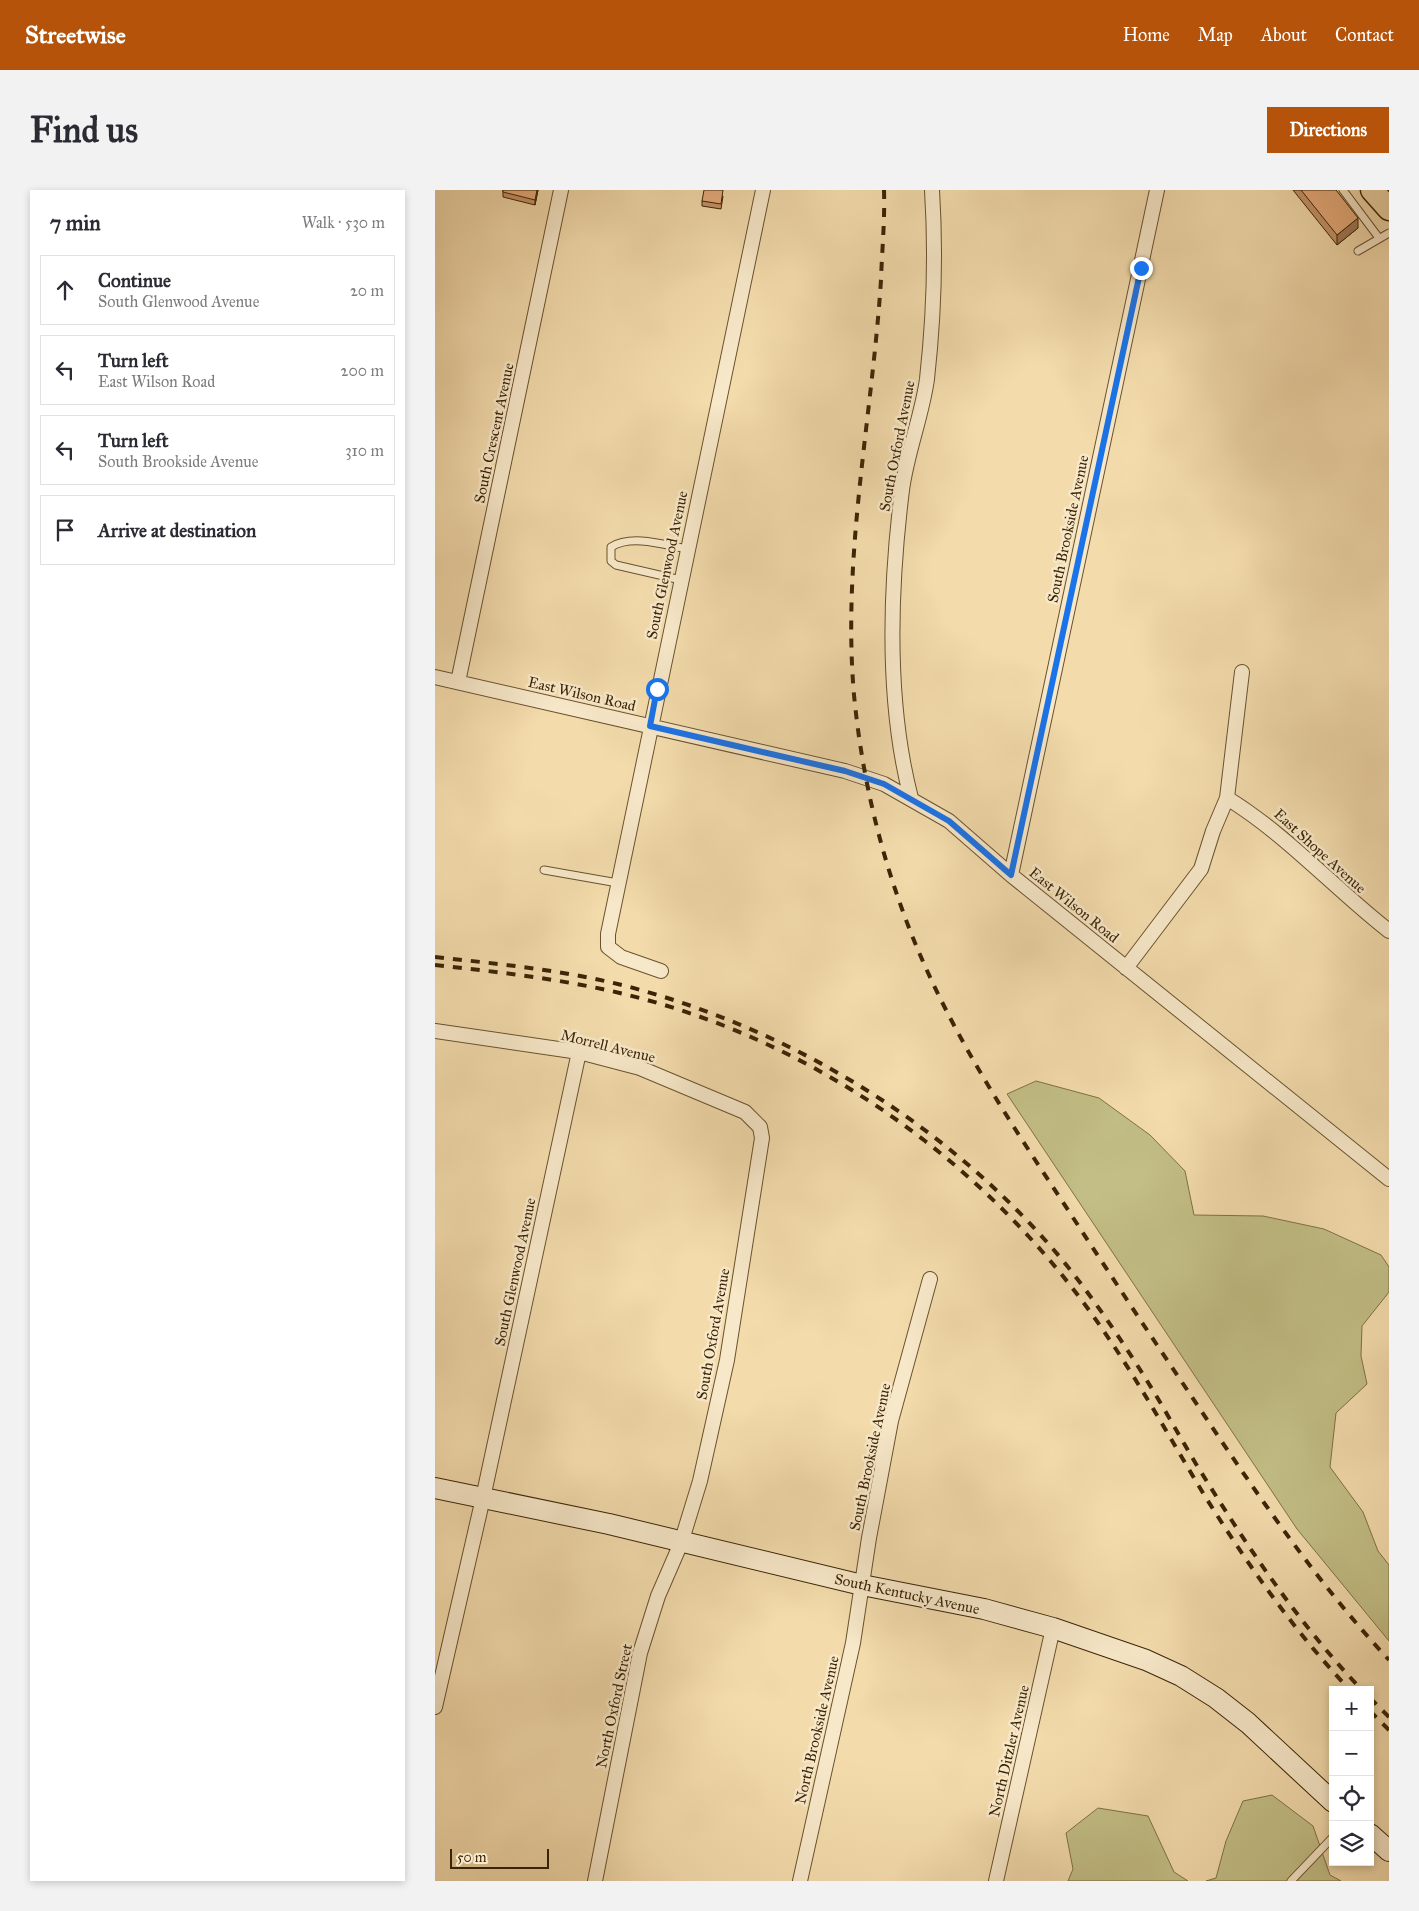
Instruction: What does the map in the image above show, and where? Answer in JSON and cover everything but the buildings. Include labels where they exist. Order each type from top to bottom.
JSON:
[{"type":"main road","points":[[1371,190],[1389,209]]},
{"type":"street","name":"South Crescent Avenue","points":[[458,682],[561,190]]},
{"type":"street","name":"South Glenwood Avenue","points":[[661,971],[621,957],[608,947],[608,934],[763,190]]},
{"type":"street","name":"South Oxford Avenue","points":[[911,798],[903,766],[896,714],[893,576],[903,487],[927,380],[935,265],[932,190]]},
{"type":"street","name":"South Brookside Avenue","points":[[1011,875],[1157,190]]},
{"type":"street","points":[[1126,968],[1201,869],[1227,798],[1242,672]]},
{"type":"street","name":"East Wilson Road","points":[[435,677],[845,771],[884,784],[911,798],[949,821],[1011,875],[1389,1179]]},
{"type":"street","name":"East Shope Avenue","points":[[1227,798],[1258,817],[1360,908],[1389,931]]},
{"type":"street","name":"Morrell Avenue","points":[[435,1031],[579,1052],[640,1068],[745,1112],[760,1128]]},
{"type":"street","name":"South Glenwood Avenue","points":[[435,1707],[483,1498],[579,1052]]},
{"type":"street","name":"South Oxford Avenue","points":[[681,1543],[700,1481],[727,1360],[762,1138],[760,1128]]},
{"type":"street","name":"South Brookside Avenue","points":[[862,1586],[891,1422],[930,1279]]},
{"type":"street","name":"South Kentucky Avenue","points":[[435,1488],[609,1524],[862,1586],[984,1609],[1053,1628],[1146,1660],[1181,1676],[1215,1698],[1248,1723],[1329,1798]]},
{"type":"street","name":"North Oxford Street","points":[[595,1881],[640,1653],[658,1596],[681,1543]]},
{"type":"street","name":"North Brookside Avenue","points":[[800,1881],[853,1643],[862,1586]]},
{"type":"street","name":"North Ditzler Avenue","points":[[996,1881],[1053,1628]]},
{"type":"street","points":[[1374,1838],[1389,1851]]},
{"type":"lane","points":[[1343,190],[1379,238]]},
{"type":"lane","points":[[1358,250],[1389,233]]},
{"type":"lane","points":[[681,580],[616,566],[611,561],[611,547],[635,541],[687,549]]},
{"type":"lane","points":[[544,870],[618,883]]},
{"type":"lane","points":[[1291,1881],[1329,1842]]},
{"type":"shaded area","points":[[1036,1081],[1099,1098],[1150,1135],[1185,1171],[1194,1215],[1263,1216],[1324,1229],[1381,1255],[1389,1267],[1389,1292],[1362,1326],[1361,1356],[1367,1384],[1336,1413],[1330,1467],[1363,1512],[1378,1551],[1389,1565],[1389,1641],[1297,1529],[1007,1094]]},
{"type":"shaded area","points":[[1272,1795],[1313,1826],[1330,1875],[1341,1881],[1206,1881],[1216,1878],[1226,1841],[1243,1801]]},
{"type":"shaded area","points":[[1098,1808],[1148,1816],[1174,1872],[1188,1881],[1068,1881],[1073,1869],[1066,1833]]},
{"type":"railway","points":[[884,190],[884,224],[877,332],[855,539],[851,643],[854,695],[861,750],[871,804],[893,883],[916,945],[949,1015],[967,1050],[1028,1149],[1157,1345],[1267,1507],[1325,1585],[1389,1660]]},
{"type":"railway","points":[[435,957],[531,968],[602,980],[688,1005],[748,1028],[807,1056],[863,1088],[917,1124],[968,1164],[1015,1208],[1059,1256],[1101,1310],[1130,1353],[1233,1523],[1294,1609],[1358,1686]]},
{"type":"railway","points":[[435,965],[577,984],[624,994],[696,1015],[765,1043],[831,1078],[894,1118],[953,1164],[1008,1215],[1058,1270],[1103,1330],[1142,1390],[1203,1493],[1253,1570],[1309,1644],[1346,1686]]},
{"type":"railway","points":[[1374,1702],[1389,1717]]},
{"type":"railway","points":[[1374,1715],[1389,1730]]},
{"type":"route","points":[[657,689],[650,726],[845,771],[884,784],[949,821],[1011,875],[1141,268]]}]
